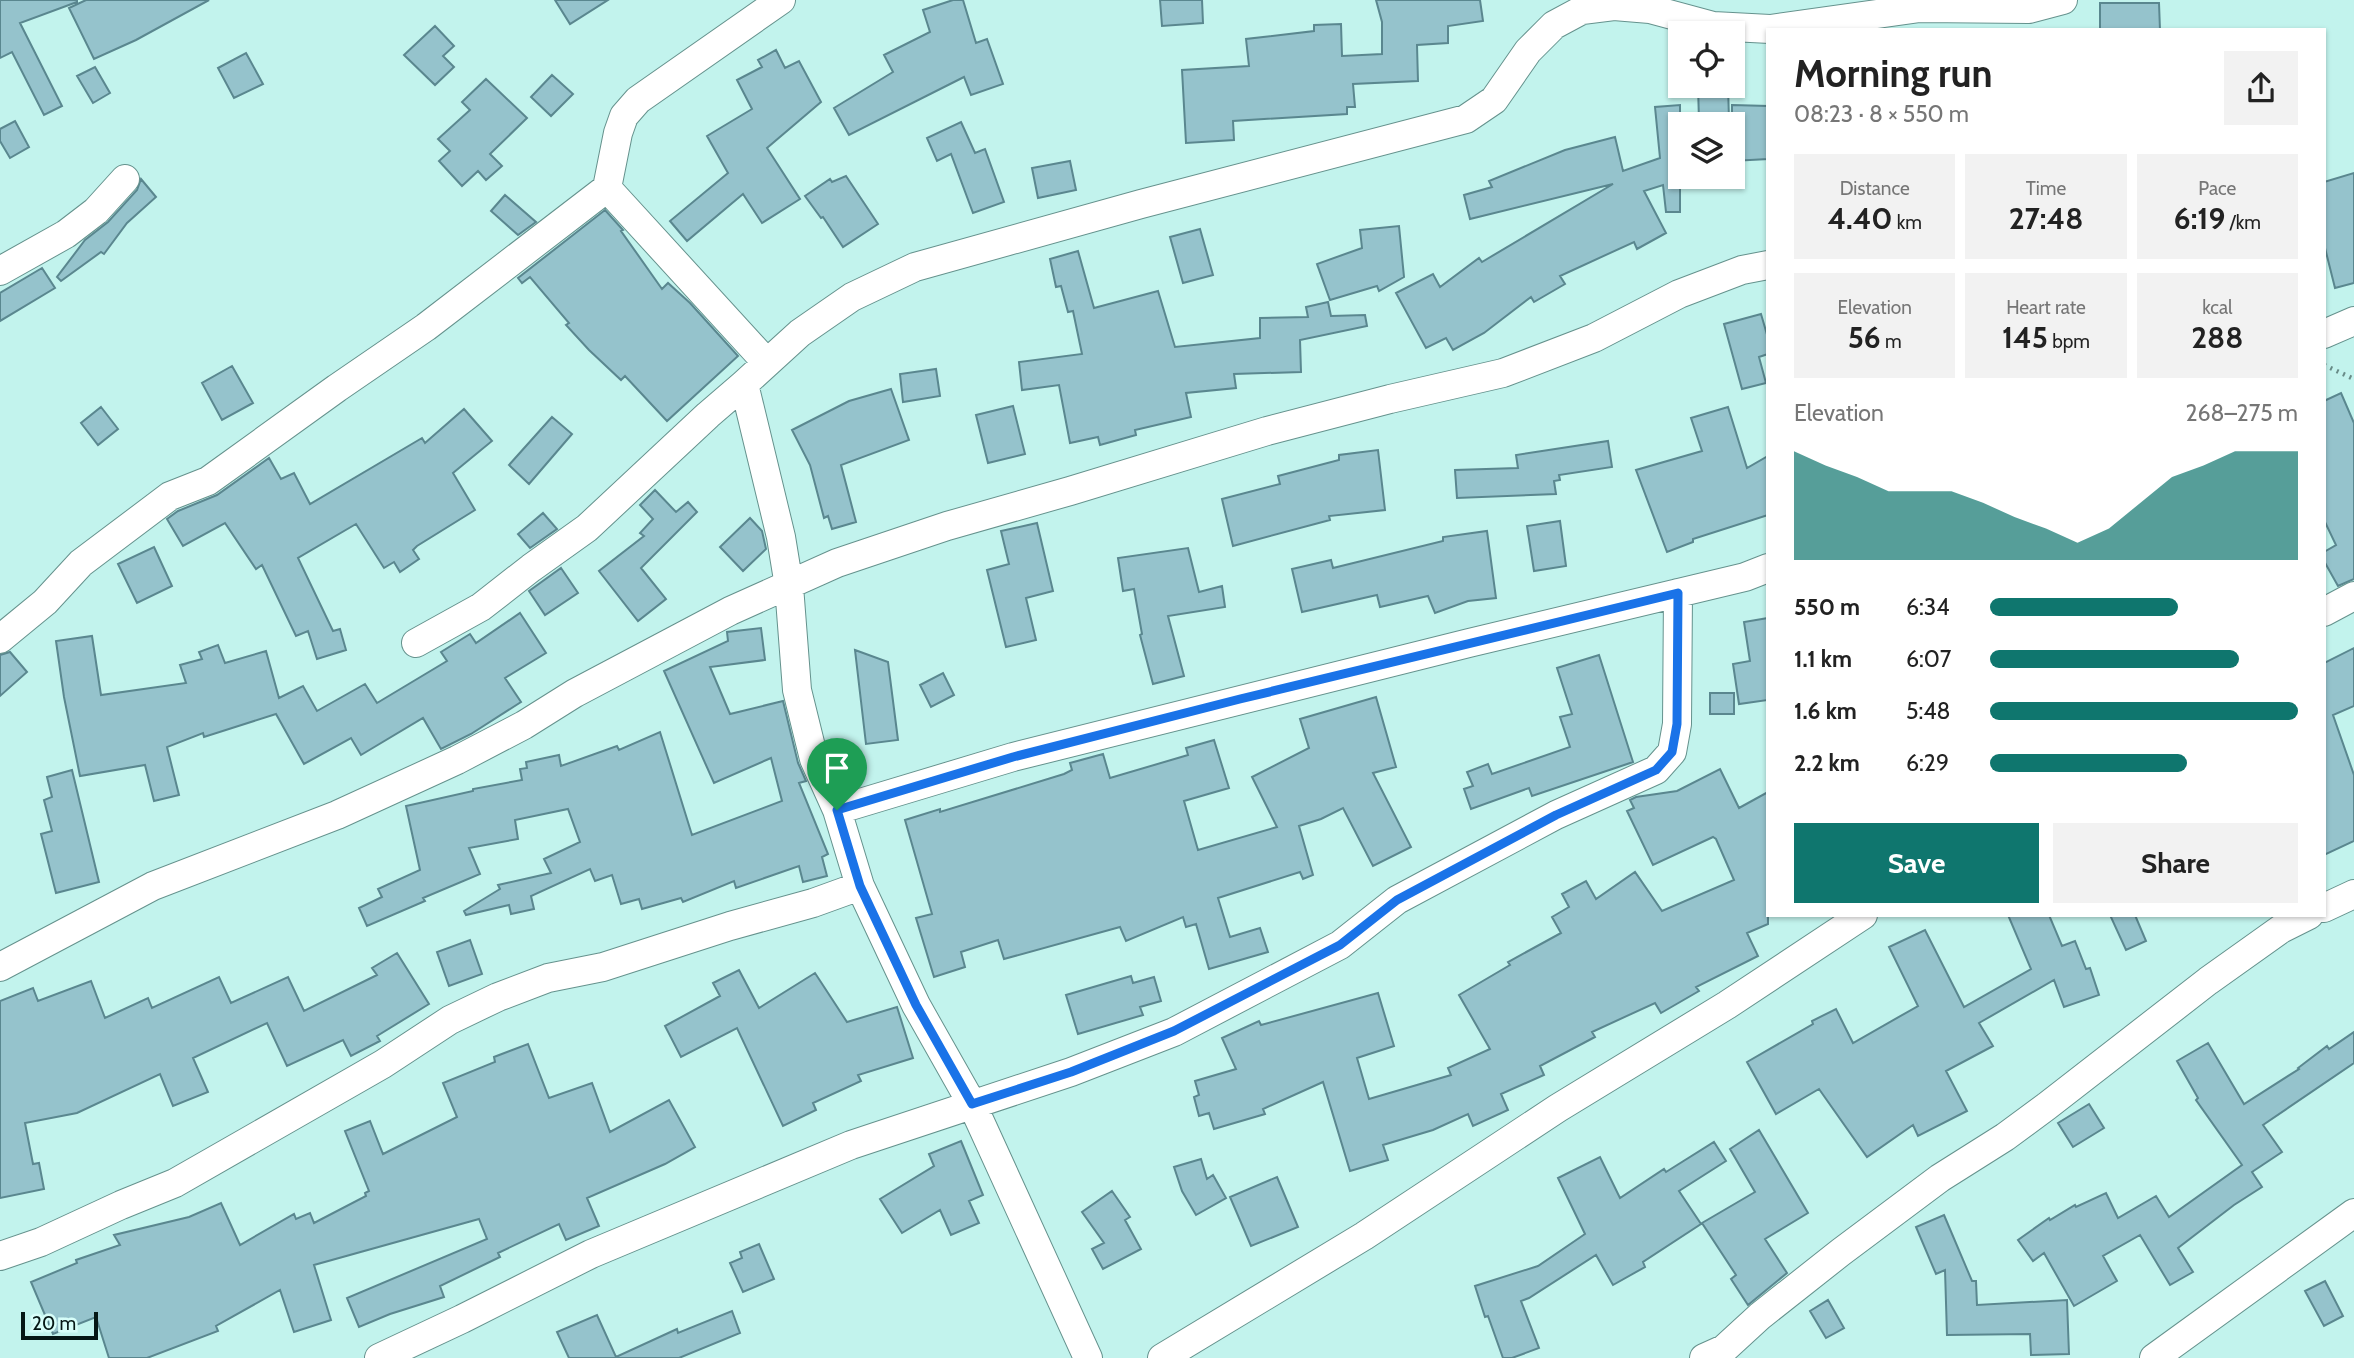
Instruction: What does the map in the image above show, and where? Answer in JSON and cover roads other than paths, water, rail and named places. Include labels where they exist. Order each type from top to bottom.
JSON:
[{"type":"street","points":[[0,639],[45,602],[81,563],[170,496],[208,481],[426,327],[607,188],[618,133],[624,116],[638,100],[780,0]]},
{"type":"street","points":[[1777,28],[1920,8],[2029,9],[2063,0]]},
{"type":"street","points":[[416,643],[481,607],[587,528],[800,333],[852,297],[915,267],[1141,204],[1466,119],[1494,100],[1528,51],[1554,25],[1582,5],[1650,9],[1713,26],[1766,29]]},
{"type":"street","points":[[0,271],[66,234],[96,211],[125,179]]},
{"type":"street","points":[[607,188],[767,363]]},
{"type":"street","points":[[0,967],[153,886],[337,815],[457,760],[524,725],[575,693],[730,611],[837,563],[947,526],[1267,431],[1503,373],[1594,338],[1679,294],[1742,270],[1766,265]]},
{"type":"street","points":[[2326,333],[2354,321]]},
{"type":"street","points":[[744,384],[781,537],[789,586],[797,690],[814,759],[837,810],[860,886],[916,1005],[972,1104],[1088,1358]]},
{"type":"street","points":[[837,810],[1013,757],[1240,699],[1745,577],[1766,569]]},
{"type":"street","points":[[379,1358],[591,1254],[851,1145],[1071,1072],[1174,1031],[1340,945],[1397,900],[1556,815],[1656,770],[1672,752],[1677,724],[1678,593]]},
{"type":"street","points":[[2326,611],[2354,596]]},
{"type":"street","points":[[0,1256],[41,1242],[175,1183],[383,1064],[450,1020],[498,997],[548,978],[603,967],[860,886]]},
{"type":"street","points":[[2326,907],[2354,894]]},
{"type":"street","points":[[1163,1358],[1364,1237],[1558,1108],[1727,1005],[1860,917]]},
{"type":"street","points":[[1704,1358],[1724,1349],[1760,1315],[1868,1231],[1940,1178],[2047,1106],[2207,981],[2281,929],[2305,917]]},
{"type":"street","points":[[2154,1358],[2354,1213]]}]
